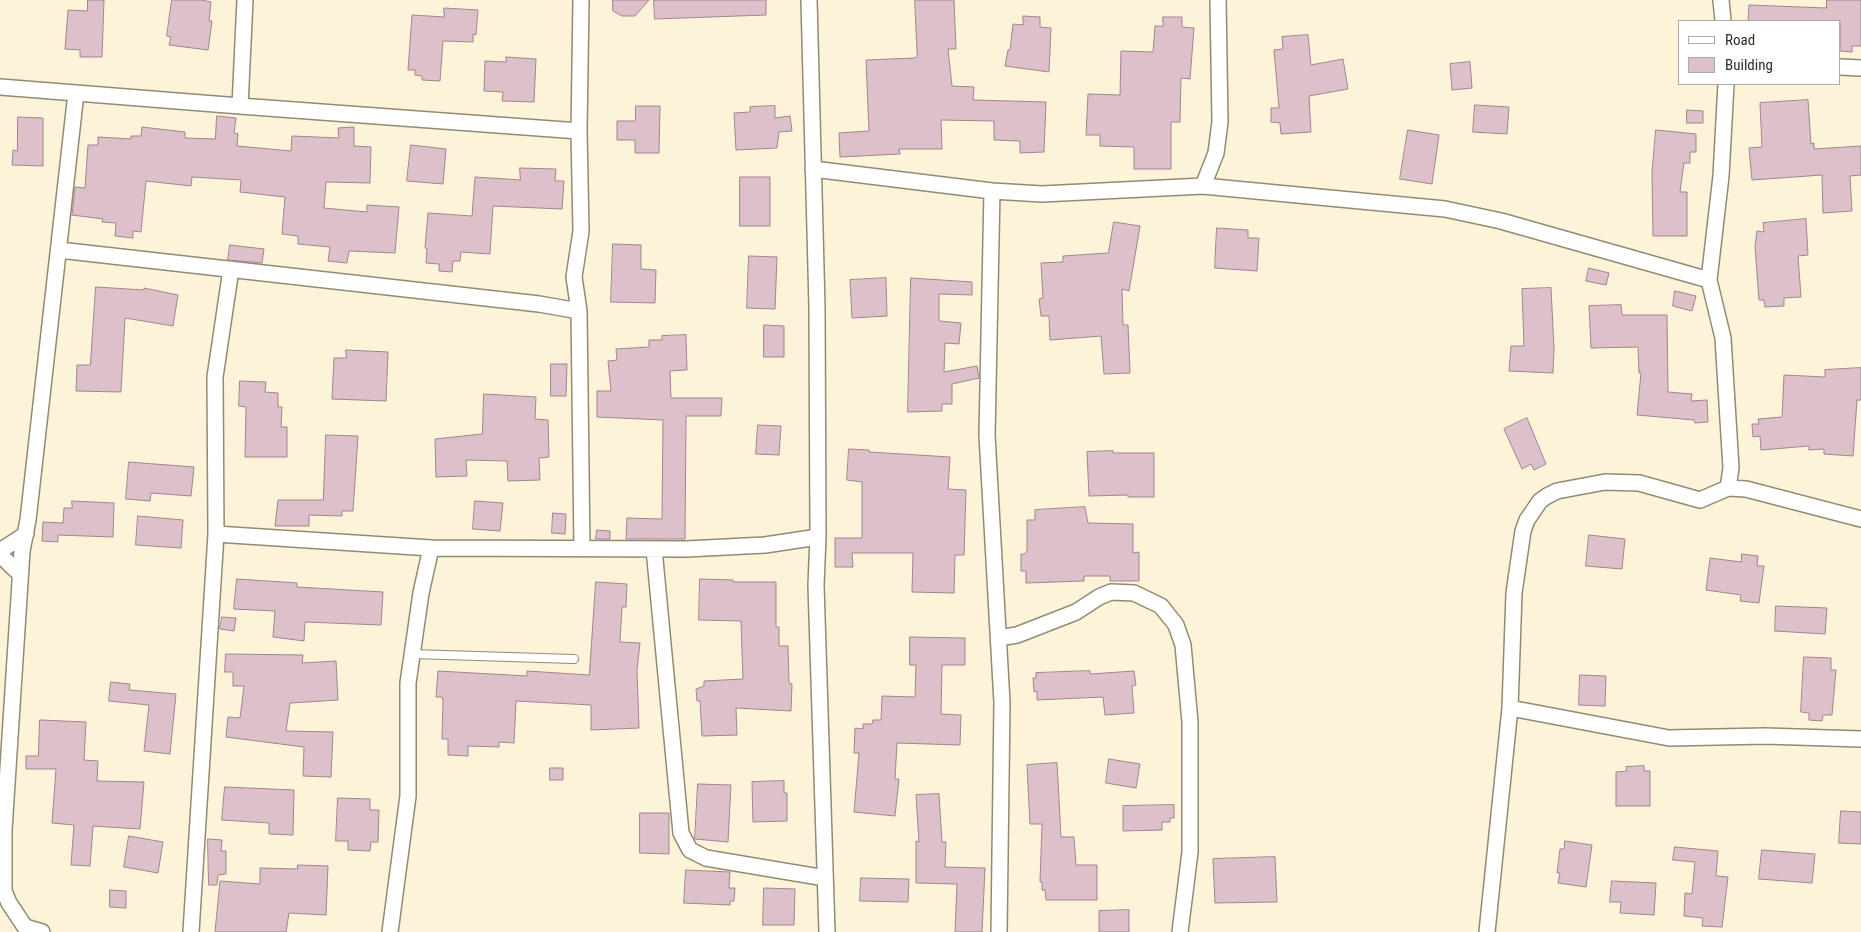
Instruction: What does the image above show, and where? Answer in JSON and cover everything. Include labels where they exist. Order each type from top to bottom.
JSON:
[{"type":"street","points":[[240,106],[245,0]]},
{"type":"street","points":[[581,0],[579,131],[581,231],[574,277],[579,311],[582,548]]},
{"type":"street","points":[[808,0],[813,169],[818,537],[816,585],[827,932]]},
{"type":"street","points":[[1203,186],[1216,153],[1220,122],[1218,0]]},
{"type":"street","points":[[1721,0],[1723,20]]},
{"type":"street","points":[[1841,67],[1861,68]]},
{"type":"street","points":[[1726,85],[1721,176],[1709,280],[1723,338],[1731,468],[1728,488]]},
{"type":"street","points":[[0,87],[579,131]]},
{"type":"street","points":[[42,932],[25,927],[8,903],[4,891],[4,830],[20,574],[76,93]]},
{"type":"street","points":[[813,169],[992,191],[1042,194],[1203,186],[1445,209],[1519,226],[1709,280]]},
{"type":"street","points":[[992,191],[987,435],[1002,703],[999,932]]},
{"type":"street","points":[[59,250],[539,304],[579,311]]},
{"type":"street","points":[[191,932],[216,534],[215,377],[231,269]]},
{"type":"street","points":[[1487,932],[1510,708],[1514,593],[1523,531],[1527,520],[1540,501],[1557,491],[1605,482],[1639,483],[1700,500],[1728,488],[1746,489],[1809,507],[1861,519]]},
{"type":"street","points":[[0,551],[26,534]]},
{"type":"street","points":[[216,534],[431,548],[654,549],[740,547],[818,537]]},
{"type":"street","points":[[390,932],[408,796],[408,683],[421,593],[431,548]]},
{"type":"street","points":[[654,549],[681,833],[690,850],[706,858],[825,878]]},
{"type":"street","points":[[0,555],[20,574]]},
{"type":"street","points":[[999,638],[1017,636],[1076,612],[1099,597],[1111,592],[1134,593],[1161,606],[1176,625],[1183,645],[1190,722],[1190,852],[1180,932]]},
{"type":"street","points":[[1510,708],[1668,738],[1765,736],[1861,739]]},
{"type":"lane","points":[[412,654],[574,659]]},
{"type":"building","points":[[88,0],[104,0],[102,57],[80,57],[80,50],[65,49],[68,10],[87,11]]},
{"type":"building","points":[[172,0],[202,0],[211,2],[209,21],[212,21],[208,50],[169,45],[171,37],[167,36]]},
{"type":"building","points":[[613,0],[649,0],[635,16],[622,16],[613,11]]},
{"type":"building","points":[[654,0],[766,0],[766,15],[655,19]]},
{"type":"building","points":[[915,0],[954,0],[956,49],[948,49],[952,86],[974,87],[973,100],[1046,102],[1044,152],[1020,153],[1020,141],[994,140],[994,121],[941,120],[942,149],[899,149],[900,154],[840,157],[839,133],[869,131],[866,60],[915,58],[917,56]]},
{"type":"building","points":[[1827,0],[1861,0],[1861,46],[1852,46],[1852,52],[1841,51],[1841,20],[1748,20],[1749,5],[1826,8]]},
{"type":"building","points":[[444,8],[478,10],[476,35],[473,34],[473,42],[443,41],[440,81],[422,80],[422,76],[415,75],[415,70],[408,70],[412,15],[444,17]]},
{"type":"building","points":[[1023,16],[1040,17],[1040,27],[1051,28],[1049,72],[1005,66],[1008,50],[1010,50],[1013,24],[1023,25]]},
{"type":"building","points":[[1163,17],[1182,17],[1182,27],[1194,28],[1190,79],[1181,78],[1180,122],[1171,122],[1171,169],[1134,169],[1134,147],[1100,146],[1100,135],[1086,135],[1088,94],[1120,95],[1121,51],[1153,52],[1155,26],[1163,26]]},
{"type":"building","points":[[1308,35],[1311,65],[1343,59],[1348,89],[1309,96],[1311,132],[1281,134],[1280,123],[1271,122],[1271,108],[1279,108],[1274,50],[1283,49],[1282,37]]},
{"type":"building","points":[[506,57],[536,59],[534,102],[502,101],[503,92],[484,91],[485,61],[506,62]]},
{"type":"building","points":[[1470,62],[1472,88],[1452,90],[1450,64]]},
{"type":"building","points":[[1808,100],[1811,144],[1814,143],[1814,149],[1861,146],[1861,175],[1850,176],[1852,211],[1823,213],[1822,175],[1752,180],[1749,148],[1762,147],[1760,103]]},
{"type":"building","points":[[1475,105],[1509,107],[1507,134],[1473,132]]},
{"type":"building","points":[[636,106],[660,106],[659,153],[635,153],[635,140],[617,140],[617,121],[635,121]]},
{"type":"building","points":[[775,106],[775,118],[790,116],[792,131],[779,132],[777,148],[736,150],[734,113],[750,112],[750,107]]},
{"type":"building","points":[[1687,110],[1703,111],[1703,123],[1687,123]]},
{"type":"building","points":[[217,116],[236,118],[234,133],[238,134],[237,146],[291,151],[292,136],[339,138],[338,128],[354,127],[354,146],[371,147],[370,183],[326,182],[324,208],[367,212],[367,205],[399,207],[395,253],[349,251],[347,263],[328,261],[330,247],[298,244],[298,236],[282,234],[285,197],[240,192],[241,180],[192,177],[191,186],[146,181],[141,232],[133,231],[133,238],[115,236],[116,223],[102,222],[103,219],[72,215],[75,187],[85,188],[88,145],[98,145],[98,137],[131,139],[131,136],[141,136],[142,127],[185,132],[185,138],[215,139]]},
{"type":"building","points":[[18,117],[43,118],[43,166],[12,165],[13,150],[17,151]]},
{"type":"building","points":[[1408,130],[1439,135],[1432,184],[1400,179]]},
{"type":"building","points":[[1656,130],[1696,134],[1696,152],[1690,152],[1690,163],[1684,163],[1680,192],[1687,192],[1687,236],[1653,236],[1652,173]]},
{"type":"building","points":[[411,145],[446,149],[443,184],[407,181]]},
{"type":"building","points":[[520,168],[556,169],[555,181],[564,181],[562,209],[493,206],[490,254],[461,252],[460,261],[453,261],[452,272],[439,271],[439,264],[426,263],[427,249],[425,248],[428,213],[472,216],[475,177],[520,180]]},
{"type":"building","points":[[740,177],[770,177],[770,226],[740,226]]},
{"type":"building","points":[[1806,219],[1808,255],[1798,256],[1801,297],[1784,298],[1784,306],[1765,307],[1764,300],[1759,300],[1755,246],[1757,231],[1764,232],[1763,223]]},
{"type":"building","points":[[1114,222],[1140,226],[1129,291],[1122,289],[1123,325],[1128,325],[1130,373],[1104,374],[1101,336],[1050,340],[1049,316],[1041,316],[1039,299],[1043,298],[1041,263],[1063,262],[1063,256],[1108,253]]},
{"type":"building","points":[[1217,228],[1248,230],[1248,238],[1259,238],[1257,271],[1215,268]]},
{"type":"building","points":[[613,244],[641,245],[641,269],[656,270],[655,303],[611,302]]},
{"type":"building","points":[[230,245],[264,249],[262,263],[228,260]]},
{"type":"building","points":[[749,256],[777,257],[775,309],[747,308]]},
{"type":"building","points":[[1589,268],[1609,273],[1606,285],[1586,281]]},
{"type":"building","points":[[886,278],[887,316],[852,318],[850,280]]},
{"type":"building","points":[[911,278],[972,282],[972,295],[939,294],[939,321],[961,323],[959,344],[945,343],[944,372],[977,366],[979,378],[952,384],[952,404],[942,404],[942,411],[908,412]]},
{"type":"building","points":[[96,287],[144,290],[144,288],[178,295],[173,326],[125,318],[121,392],[76,391],[77,365],[90,365]]},
{"type":"building","points":[[1551,288],[1554,348],[1553,373],[1509,371],[1511,346],[1524,346],[1522,289]]},
{"type":"building","points":[[1675,291],[1696,296],[1692,311],[1673,306]]},
{"type":"building","points":[[1621,305],[1622,315],[1667,315],[1668,392],[1692,394],[1691,401],[1707,400],[1708,422],[1695,423],[1694,420],[1637,415],[1641,373],[1639,373],[1638,347],[1591,348],[1589,306]]},
{"type":"building","points":[[764,325],[784,326],[784,357],[764,357]]},
{"type":"building","points":[[686,335],[687,370],[670,371],[671,398],[722,398],[721,416],[686,416],[685,539],[626,539],[627,518],[662,519],[663,420],[597,417],[597,391],[611,391],[608,361],[617,360],[616,349],[649,347],[649,340],[662,340],[662,336]]},
{"type":"building","points":[[346,350],[388,352],[386,401],[332,399],[334,358],[346,358]]},
{"type":"building","points":[[551,364],[567,364],[566,396],[551,396]]},
{"type":"building","points":[[1861,368],[1861,400],[1857,400],[1853,456],[1824,454],[1824,449],[1809,450],[1809,446],[1761,450],[1760,436],[1753,437],[1752,424],[1759,424],[1758,419],[1782,417],[1784,375],[1825,377],[1825,370]]},
{"type":"building","points":[[240,381],[266,382],[265,392],[278,393],[278,407],[282,407],[281,427],[287,427],[287,457],[245,457],[246,407],[239,406]]},
{"type":"building","points":[[484,394],[536,397],[535,419],[548,420],[549,457],[539,458],[540,480],[508,481],[507,461],[466,460],[467,476],[436,477],[435,439],[482,434]]},
{"type":"building","points":[[1527,418],[1546,464],[1534,470],[1531,464],[1522,469],[1504,429]]},
{"type":"building","points":[[758,425],[781,426],[779,455],[756,454]]},
{"type":"building","points":[[326,435],[358,436],[353,511],[342,511],[342,516],[309,515],[309,526],[275,526],[278,500],[323,500]]},
{"type":"building","points":[[849,449],[950,457],[948,489],[966,490],[964,555],[955,555],[954,593],[912,592],[913,553],[852,553],[853,567],[835,567],[835,538],[862,538],[862,482],[847,480]]},
{"type":"building","points":[[1113,451],[1113,453],[1154,453],[1154,497],[1128,497],[1128,495],[1089,496],[1087,452]]},
{"type":"building","points":[[129,462],[194,467],[191,496],[151,493],[150,501],[126,499]]},
{"type":"building","points":[[72,501],[114,503],[113,537],[58,535],[58,542],[42,541],[43,522],[63,523],[64,508],[72,508]]},
{"type":"building","points":[[475,501],[503,503],[500,531],[473,529]]},
{"type":"building","points":[[1085,507],[1088,523],[1133,524],[1133,553],[1139,552],[1139,581],[1110,581],[1110,576],[1084,576],[1084,581],[1026,583],[1026,571],[1021,571],[1021,554],[1025,554],[1027,551],[1027,520],[1035,520],[1035,510]]},
{"type":"building","points":[[553,513],[566,514],[565,534],[552,533]]},
{"type":"building","points":[[138,516],[183,520],[181,548],[136,545]]},
{"type":"building","points":[[597,530],[610,531],[610,539],[596,539]]},
{"type":"building","points":[[1589,535],[1625,539],[1622,569],[1586,566]]},
{"type":"building","points":[[1742,554],[1758,556],[1757,566],[1764,566],[1759,603],[1740,601],[1741,595],[1706,590],[1710,558],[1741,562]]},
{"type":"building","points":[[237,579],[297,583],[297,587],[383,592],[381,625],[305,622],[304,641],[273,637],[275,611],[234,609]]},
{"type":"building","points":[[700,579],[733,580],[733,582],[776,582],[776,627],[779,627],[779,646],[788,646],[789,683],[792,684],[791,711],[736,708],[737,735],[702,736],[700,701],[697,701],[696,689],[704,686],[704,681],[743,679],[741,621],[699,620]]},
{"type":"building","points":[[596,582],[627,584],[626,607],[622,607],[620,642],[640,643],[637,670],[639,728],[591,730],[591,705],[516,701],[514,743],[499,742],[499,747],[468,746],[468,756],[448,755],[448,739],[442,739],[443,701],[442,697],[436,697],[438,671],[527,676],[527,671],[589,675]]},
{"type":"building","points":[[1776,606],[1827,608],[1825,634],[1775,631]]},
{"type":"building","points":[[222,617],[236,618],[234,631],[220,629]]},
{"type":"building","points":[[910,637],[965,638],[965,665],[942,665],[941,714],[961,715],[960,745],[897,743],[895,779],[899,779],[895,816],[854,812],[859,753],[854,753],[855,728],[863,729],[863,724],[872,724],[873,720],[881,720],[882,696],[915,697],[916,665],[910,665]]},
{"type":"building","points":[[226,654],[303,655],[302,663],[336,661],[338,700],[290,703],[286,731],[333,732],[331,777],[303,776],[304,747],[226,737],[228,717],[240,718],[244,686],[233,686],[233,672],[225,672]]},
{"type":"building","points":[[1804,657],[1831,658],[1831,670],[1836,670],[1832,715],[1823,715],[1822,721],[1809,720],[1809,713],[1801,712]]},
{"type":"building","points":[[1090,671],[1090,674],[1134,671],[1136,685],[1132,686],[1134,713],[1105,715],[1103,697],[1037,700],[1037,691],[1034,692],[1033,678],[1036,678],[1036,673]]},
{"type":"building","points":[[1580,675],[1606,676],[1605,706],[1579,705]]},
{"type":"building","points":[[111,682],[130,684],[129,690],[176,694],[170,754],[144,751],[149,705],[109,701]]},
{"type":"building","points":[[40,720],[86,722],[84,760],[98,761],[97,781],[144,782],[140,829],[93,826],[90,866],[71,865],[74,825],[52,823],[56,769],[26,769],[26,756],[38,756]]},
{"type":"building","points":[[1109,759],[1140,764],[1136,788],[1106,783]]},
{"type":"building","points":[[1057,763],[1061,837],[1074,837],[1076,865],[1097,865],[1097,900],[1046,900],[1045,890],[1042,890],[1042,882],[1040,882],[1042,824],[1030,824],[1027,765]]},
{"type":"building","points":[[1644,766],[1644,771],[1650,771],[1650,806],[1616,806],[1616,772],[1627,771],[1626,767]]},
{"type":"building","points":[[550,768],[563,768],[563,780],[550,780]]},
{"type":"building","points":[[784,781],[784,793],[787,793],[787,821],[753,822],[752,782]]},
{"type":"building","points":[[698,784],[731,785],[728,842],[695,839]]},
{"type":"building","points":[[225,787],[294,790],[293,835],[269,834],[269,823],[222,820]]},
{"type":"building","points":[[939,794],[942,842],[946,842],[945,867],[985,868],[982,932],[955,932],[957,884],[916,883],[916,841],[919,842],[916,795]]},
{"type":"building","points":[[338,798],[370,799],[370,810],[379,810],[378,842],[371,842],[370,851],[348,850],[348,841],[336,841]]},
{"type":"building","points":[[1174,805],[1174,818],[1170,818],[1170,822],[1162,822],[1162,830],[1123,831],[1123,806]]},
{"type":"building","points":[[1841,811],[1861,812],[1861,844],[1839,843]]},
{"type":"building","points":[[640,813],[669,813],[669,854],[640,853]]},
{"type":"building","points":[[129,836],[163,842],[158,873],[124,867]]},
{"type":"building","points":[[208,839],[222,840],[221,851],[226,851],[226,874],[218,875],[217,885],[209,885]]},
{"type":"building","points":[[1565,841],[1592,845],[1586,887],[1558,883],[1560,873],[1557,873],[1560,849],[1564,849]]},
{"type":"building","points":[[1675,847],[1718,851],[1716,876],[1728,877],[1722,927],[1702,926],[1703,918],[1684,916],[1685,893],[1692,894],[1695,862],[1673,860]]},
{"type":"building","points":[[1762,850],[1815,854],[1812,883],[1759,879]]},
{"type":"building","points":[[1275,857],[1277,902],[1215,903],[1213,859]]},
{"type":"building","points":[[298,865],[328,866],[326,915],[289,913],[286,932],[215,932],[220,881],[260,884],[260,868],[297,869]]},
{"type":"building","points":[[686,870],[730,872],[729,888],[735,888],[734,901],[730,901],[730,905],[684,903]]},
{"type":"building","points":[[861,878],[909,879],[908,902],[860,901]]},
{"type":"building","points":[[1612,881],[1656,883],[1654,915],[1620,913],[1621,902],[1610,902]]},
{"type":"building","points":[[764,888],[795,889],[794,925],[763,925]]},
{"type":"building","points":[[110,890],[126,891],[126,908],[110,907]]},
{"type":"building","points":[[1129,910],[1129,932],[1099,932],[1099,911]]}]
